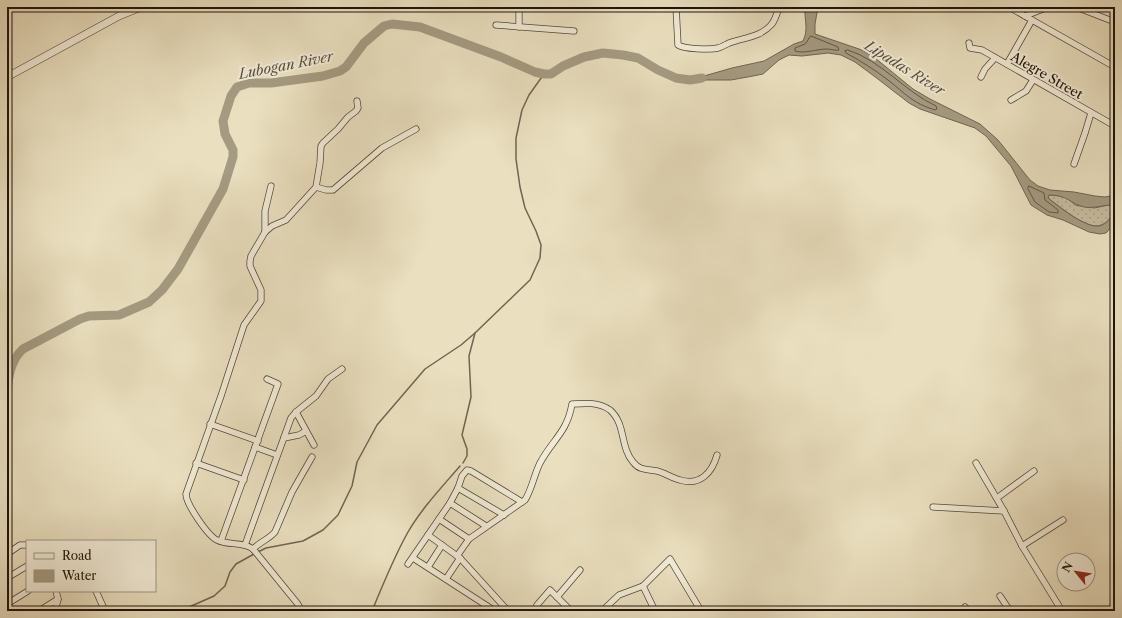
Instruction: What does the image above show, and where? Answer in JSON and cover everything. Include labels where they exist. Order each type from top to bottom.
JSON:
[{"type":"main road","points":[[1110,611],[1115,608]]},
{"type":"street","points":[[7,77],[119,16],[141,7]]},
{"type":"street","points":[[519,7],[519,27]]},
{"type":"street","points":[[676,7],[678,45],[682,47],[710,49],[718,48],[729,43],[757,35],[773,22],[778,11]]},
{"type":"street","points":[[1009,7],[1115,67]]},
{"type":"street","points":[[1025,16],[1048,7]]},
{"type":"street","points":[[1080,8],[1115,22]]},
{"type":"street","points":[[1007,64],[1032,20]]},
{"type":"street","points":[[496,26],[574,31]]},
{"type":"street","name":"Alegre Street","points":[[970,44],[970,48],[982,50],[1115,126]]},
{"type":"street","points":[[981,77],[985,69],[995,58]]},
{"type":"street","points":[[1011,100],[1026,91],[1034,80]]},
{"type":"street","points":[[298,611],[299,609],[297,602],[254,549],[245,545],[216,540],[195,514],[187,500],[186,490],[244,325],[261,301],[261,290],[252,271],[250,261],[265,232],[272,226],[286,220],[316,187],[321,158],[321,146],[348,117],[356,111],[358,108],[357,101]]},
{"type":"street","points":[[1074,164],[1091,113]]},
{"type":"street","points":[[316,187],[326,190],[333,190],[382,148],[416,130]]},
{"type":"street","points":[[265,232],[265,211],[271,186]]},
{"type":"street","points":[[245,545],[291,418],[296,412],[316,396],[322,389],[325,382],[342,369]]},
{"type":"street","points":[[222,541],[278,384],[267,379]]},
{"type":"street","points":[[446,579],[469,539],[522,502],[529,494],[536,472],[544,457],[567,424],[572,404],[593,403],[610,411],[616,417],[621,427],[628,456],[634,464],[643,470],[656,471],[688,482],[706,476],[715,464],[717,455]]},
{"type":"street","points":[[296,412],[314,445]]},
{"type":"street","points":[[210,424],[258,441]]},
{"type":"street","points":[[284,438],[299,435],[306,431]]},
{"type":"street","points":[[255,447],[277,456]]},
{"type":"street","points":[[254,549],[260,542],[275,532],[292,492],[312,457]]},
{"type":"street","points":[[196,463],[244,480]]},
{"type":"street","points":[[976,463],[997,498],[1022,546],[1062,611]]},
{"type":"street","points":[[408,564],[450,503],[464,472],[469,470],[522,502]]},
{"type":"street","points":[[997,498],[1034,471]]},
{"type":"street","points":[[458,488],[504,514]]},
{"type":"street","points":[[450,503],[486,526]]},
{"type":"street","points":[[933,507],[1004,511]]},
{"type":"street","points":[[439,519],[469,539]]},
{"type":"street","points":[[1022,546],[1063,520]]},
{"type":"street","points":[[428,535],[459,557],[507,610]]},
{"type":"street","points":[[7,554],[20,545],[26,545]]},
{"type":"street","points":[[428,567],[442,545]]},
{"type":"street","points":[[413,558],[495,611]]},
{"type":"street","points":[[602,611],[619,595],[643,586],[670,559],[701,611]]},
{"type":"street","points":[[7,578],[26,567]]},
{"type":"street","points":[[557,597],[580,570]]},
{"type":"street","points":[[643,586],[654,611]]},
{"type":"street","points":[[537,605],[550,590],[571,611]]},
{"type":"street","points":[[7,604],[26,592]]},
{"type":"street","points":[[55,611],[58,599],[56,592]]},
{"type":"street","points":[[96,592],[105,611]]},
{"type":"street","points":[[1000,596],[1010,611]]},
{"type":"street","points":[[39,611],[58,599]]},
{"type":"shaded area","points":[[1049,195],[1066,197],[1075,205],[1094,208],[1114,204],[1115,212],[1103,224],[1095,226],[1074,217],[1048,198]]},
{"type":"water","points":[[805,7],[818,7],[815,34],[862,50],[875,58],[913,89],[980,124],[998,140],[1030,180],[1038,186],[1050,190],[1095,196],[1105,197],[1115,195],[1115,205],[1092,207],[1084,207],[1060,196],[1049,195],[1048,198],[1072,216],[1087,224],[1093,226],[1102,225],[1115,212],[1115,223],[1106,233],[1100,234],[1089,232],[1063,220],[1047,215],[1031,205],[1011,166],[986,136],[975,128],[920,109],[909,103],[855,62],[841,55],[828,53],[802,56],[789,55],[779,60],[763,74],[731,80],[690,80],[764,61],[794,44],[803,41],[806,32]]},
{"type":"waterway","name":"Lubogan River","points":[[7,390],[13,363],[23,349],[80,319],[89,316],[119,315],[149,302],[162,290],[178,269],[223,189],[233,157],[233,150],[225,134],[223,121],[231,96],[237,87],[249,83],[271,83],[323,76],[340,71],[346,67],[364,43],[384,26],[392,24],[420,27],[501,57],[535,72],[544,74],[551,74],[563,66],[584,57],[603,53],[638,58],[658,70],[676,78],[690,80],[702,78]]},
{"type":"waterway","points":[[258,552],[266,548],[303,541],[323,530],[338,515],[352,486],[357,462],[377,425],[425,369],[461,345],[530,280],[540,258],[541,245],[525,208],[520,187],[516,159],[516,138],[522,110],[529,95],[544,74]]},
{"type":"waterway","points":[[463,463],[467,456],[467,449],[462,435],[471,397],[469,356],[475,333]]},
{"type":"waterway","points":[[372,611],[393,561],[408,532],[426,506],[460,466]]},
{"type":"waterway","points":[[180,611],[214,596],[225,586],[230,572],[236,564],[254,554]]},
{"type":"water label","name":"Lipadas River","points":[[905,68]]}]
